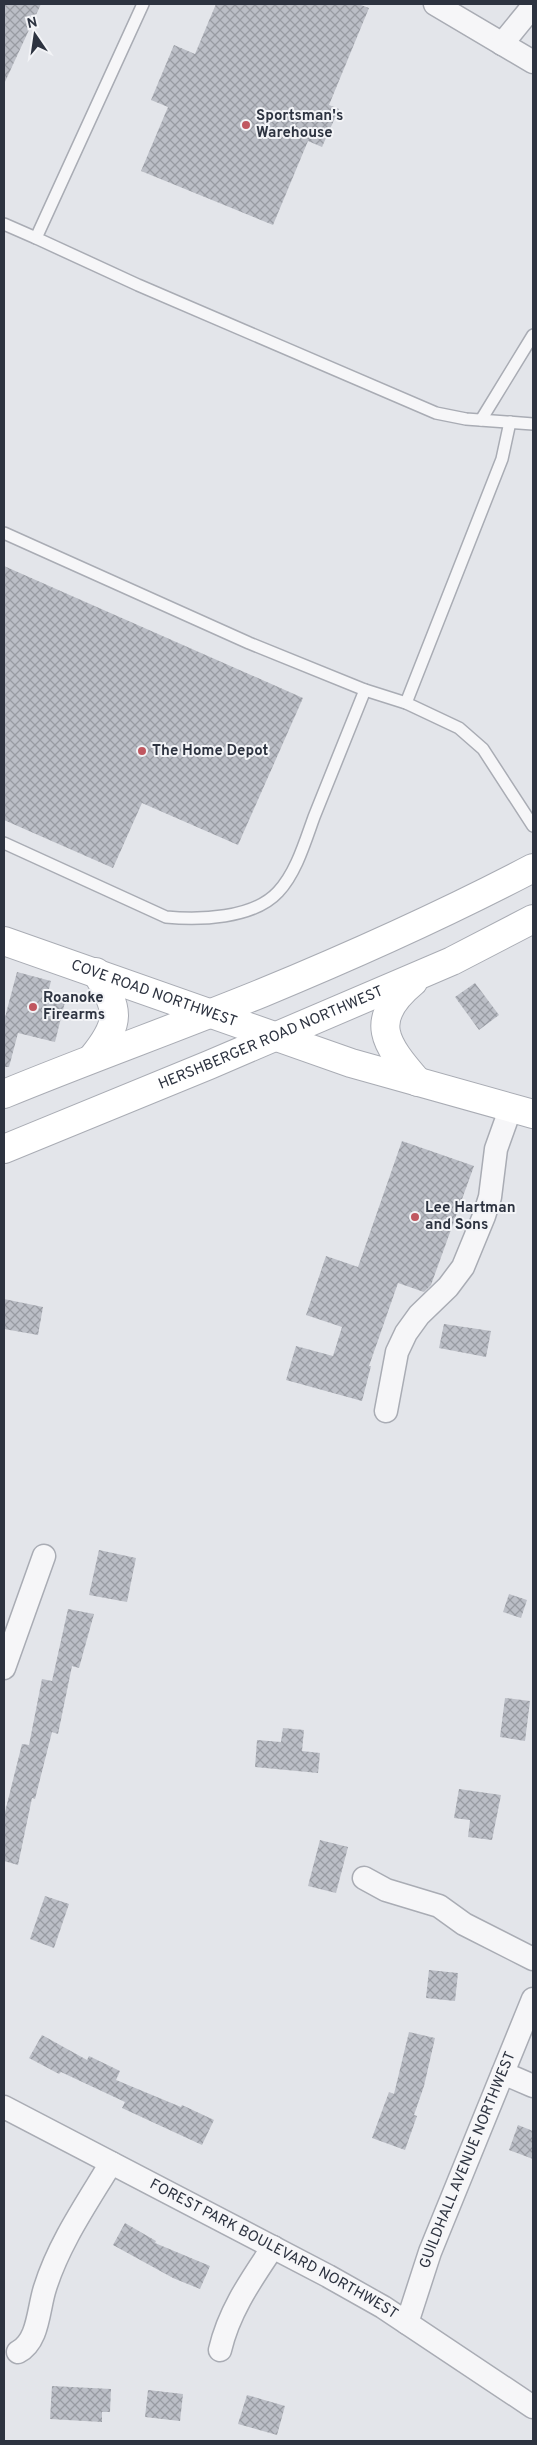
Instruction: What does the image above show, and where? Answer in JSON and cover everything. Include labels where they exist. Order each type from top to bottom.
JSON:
[{"type":"main road","points":[[4,1094],[363,951],[533,868]]},
{"type":"main road","name":"HERSHBERGER ROAD NORTHWEST","points":[[4,1149],[425,972],[533,919]]},
{"type":"main road","name":"COVE ROAD NORTHWEST","points":[[4,941],[96,972],[351,1064],[522,1111]]},
{"type":"main road","points":[[93,1057],[112,1030],[116,1012],[111,996],[96,972]]},
{"type":"main road","points":[[418,1082],[394,1054],[388,1042],[386,1018],[390,1006],[400,993],[425,972]]},
{"type":"street","points":[[435,4],[533,62]]},
{"type":"street","points":[[502,44],[533,6]]},
{"type":"street","points":[[386,1411],[398,1352],[406,1333],[419,1315],[448,1287],[463,1267],[490,1197],[496,1149],[522,1111]]},
{"type":"street","points":[[4,1668],[44,1556]]},
{"type":"street","points":[[364,1878],[386,1890],[439,1906],[464,1924],[533,1959]]},
{"type":"street","name":"GUILDHALL AVENUE NORTHWEST","points":[[407,2323],[430,2252],[533,1999]]},
{"type":"street","points":[[503,2073],[533,2086]]},
{"type":"street","name":"FOREST PARK BOULEVARD NORTHWEST","points":[[4,2108],[344,2285],[407,2323],[533,2407]]},
{"type":"street","points":[[18,2352],[27,2347],[33,2339],[39,2305],[49,2274],[68,2233],[111,2163]]},
{"type":"street","points":[[220,2350],[226,2327],[247,2287],[272,2247]]},
{"type":"lane","points":[[36,238],[143,4]]},
{"type":"lane","points":[[4,224],[138,285],[436,413],[481,420],[533,424]]},
{"type":"lane","points":[[481,420],[533,335]]},
{"type":"lane","points":[[406,703],[502,459],[510,422]]},
{"type":"lane","points":[[4,532],[242,639],[366,690],[406,703],[459,728],[483,749],[533,826]]},
{"type":"lane","points":[[4,842],[166,917],[191,919],[225,916],[259,906],[278,892],[296,864],[366,690]]},
{"type":"building","points":[[4,4],[41,4],[4,84]]},
{"type":"building","name":"Sportsman's Warehouse","points":[[216,4],[358,4],[369,8],[329,105],[339,109],[322,147],[308,141],[273,225],[141,171],[168,107],[151,100],[174,45],[195,54]]},
{"type":"building","name":"The Home Depot","points":[[4,566],[303,698],[238,845],[142,803],[113,868],[4,820]]},
{"type":"building","points":[[17,972],[51,981],[48,993],[66,998],[55,1042],[18,1033],[9,1067],[4,1067],[4,1021]]},
{"type":"building","points":[[475,983],[499,1015],[479,1030],[455,997]]},
{"type":"building","points":[[402,1141],[474,1166],[431,1285],[424,1292],[398,1283],[369,1366],[371,1366],[362,1401],[286,1380],[296,1346],[333,1356],[342,1327],[306,1315],[326,1256],[358,1267]]},
{"type":"building","points":[[4,1299],[43,1307],[38,1335],[4,1329]]},
{"type":"building","points":[[444,1324],[491,1331],[486,1357],[439,1348]]},
{"type":"building","points":[[99,1550],[136,1558],[127,1602],[89,1595]]},
{"type":"building","points":[[509,1594],[527,1600],[521,1618],[503,1612]]},
{"type":"building","points":[[68,1609],[94,1614],[79,1668],[72,1666],[58,1734],[52,1732],[35,1799],[32,1798],[18,1865],[4,1861],[4,1816],[22,1744],[29,1745],[42,1679],[52,1681]]},
{"type":"building","points":[[505,1698],[530,1701],[525,1741],[500,1737]]},
{"type":"building","points":[[283,1728],[304,1730],[302,1751],[320,1753],[318,1773],[255,1767],[257,1740],[281,1742]]},
{"type":"building","points":[[459,1789],[501,1795],[492,1840],[468,1837],[470,1820],[454,1818]]},
{"type":"building","points":[[320,1840],[348,1847],[336,1893],[308,1886]]},
{"type":"building","points":[[45,1896],[69,1904],[54,1948],[30,1939]]},
{"type":"building","points":[[429,1970],[458,1973],[455,2001],[426,1998]]},
{"type":"building","points":[[409,2032],[435,2038],[424,2086],[414,2115],[417,2116],[405,2150],[372,2138],[389,2092],[394,2094]]},
{"type":"building","points":[[42,2035],[87,2060],[89,2056],[120,2071],[116,2080],[181,2107],[182,2105],[214,2120],[202,2145],[122,2108],[125,2102],[61,2072],[59,2074],[29,2058]]},
{"type":"building","points":[[518,2125],[533,2131],[533,2159],[509,2150]]},
{"type":"building","points":[[125,2223],[156,2241],[155,2243],[210,2266],[200,2289],[173,2278],[113,2245]]},
{"type":"building","points":[[52,2386],[111,2389],[110,2412],[102,2412],[102,2422],[50,2419]]},
{"type":"building","points":[[148,2390],[183,2394],[180,2421],[145,2417]]},
{"type":"building","points":[[247,2395],[285,2406],[277,2435],[238,2424]]},
{"type":"place","name":"Sportsman's Warehouse","points":[[246,125]]},
{"type":"place","name":"The Home Depot","points":[[142,751]]},
{"type":"place","name":"Roanoke Firearms","points":[[33,1007]]},
{"type":"place","name":"Lee Hartman and Sons","points":[[415,1217]]}]
